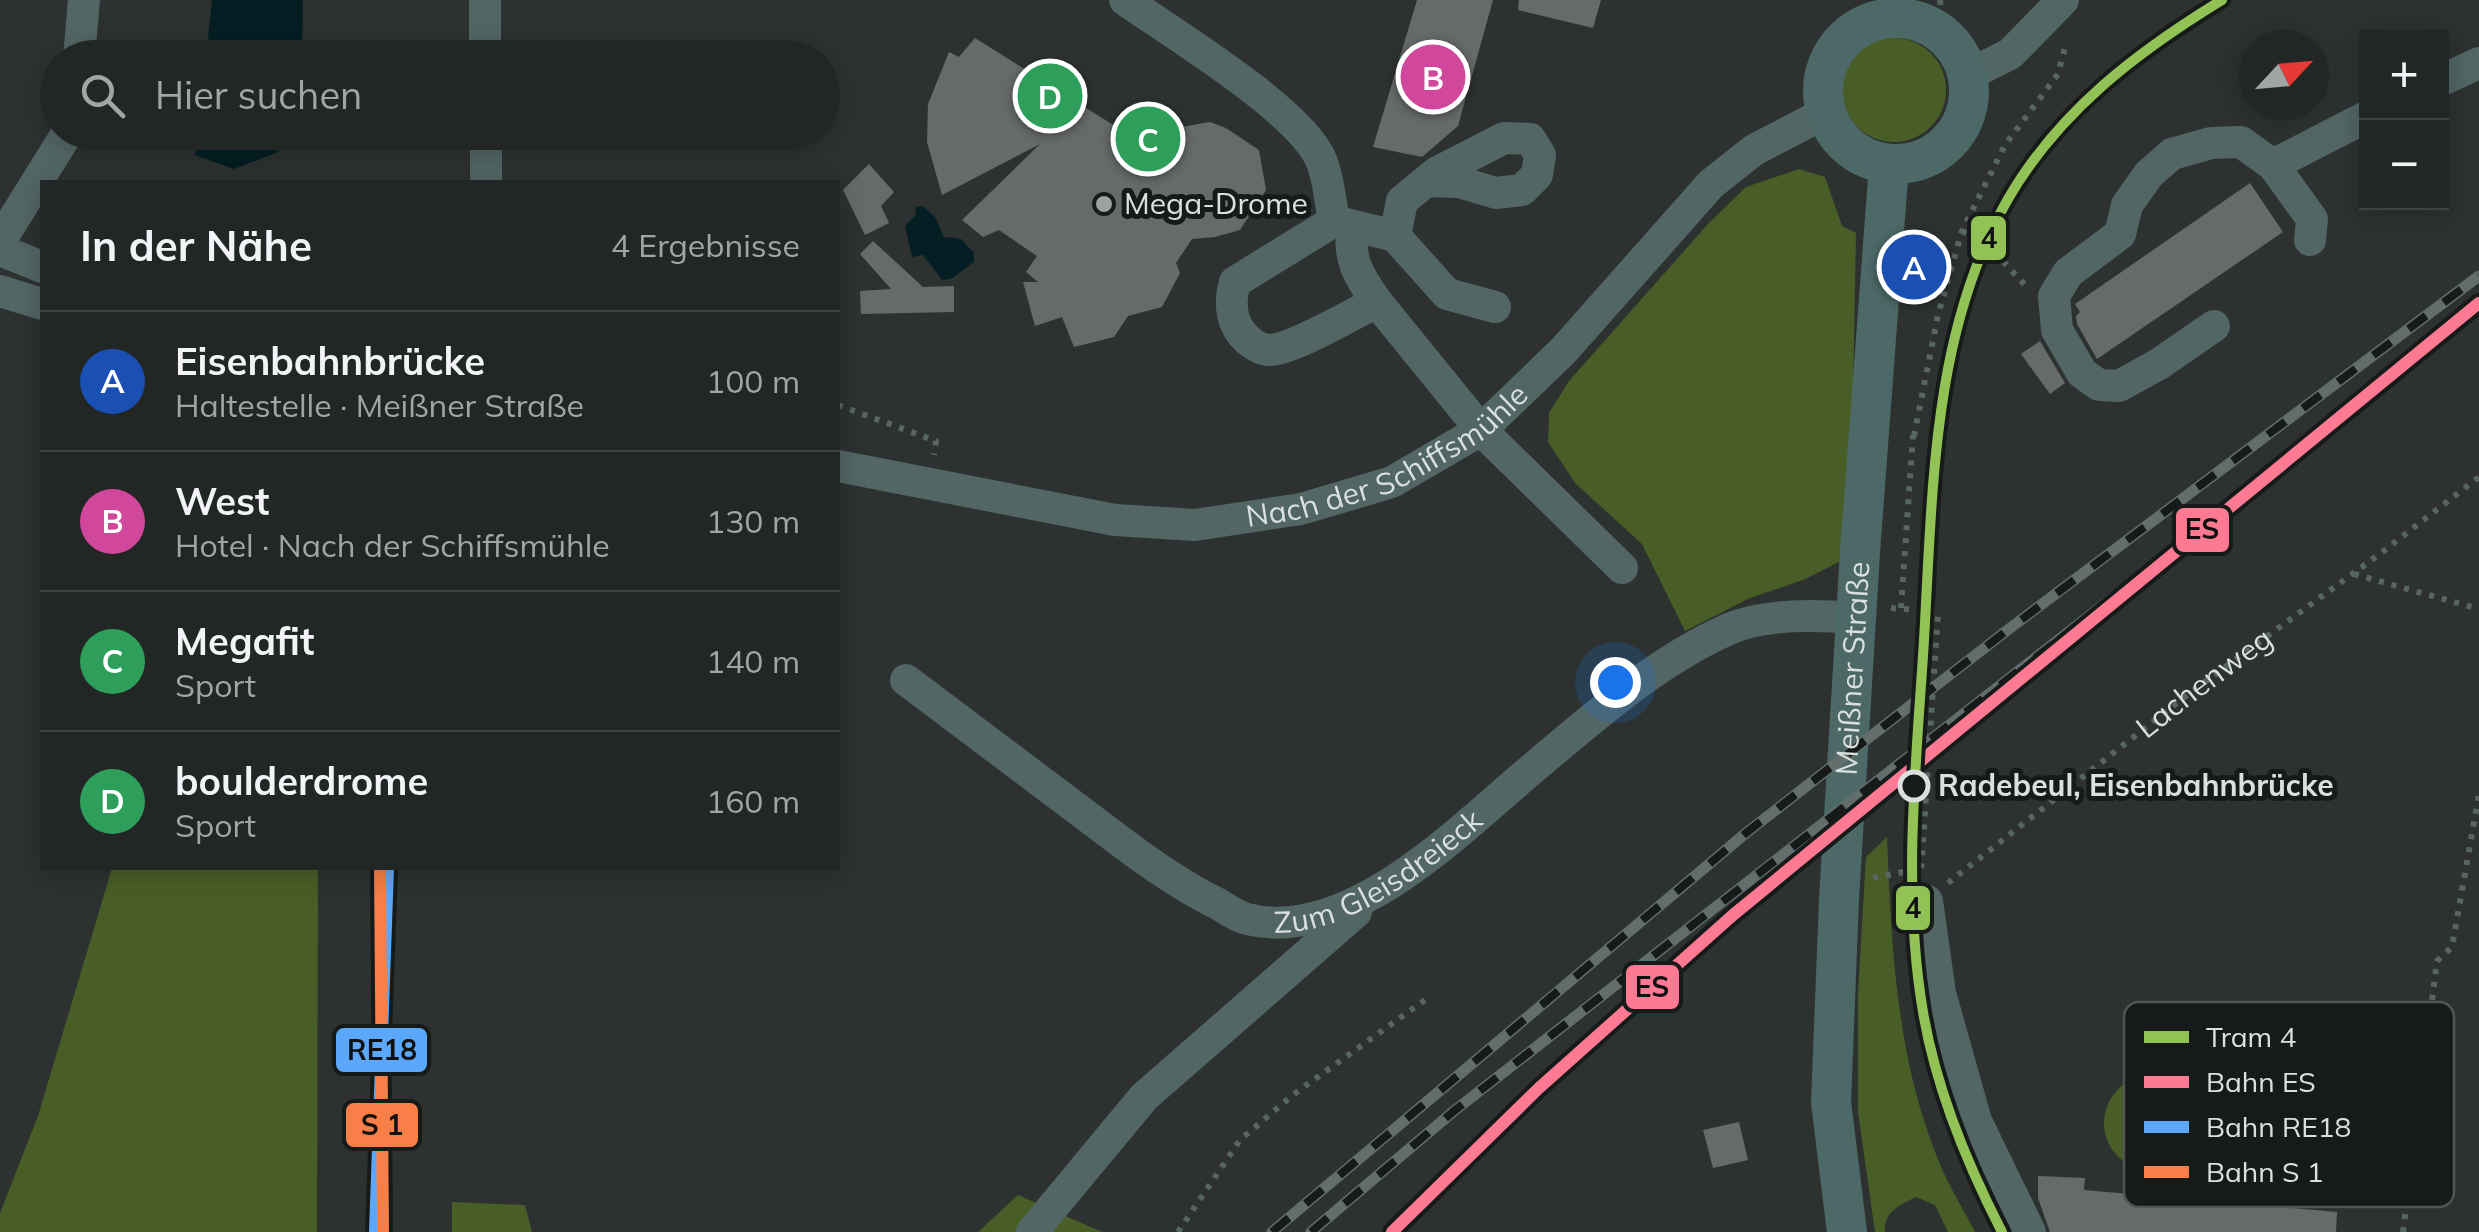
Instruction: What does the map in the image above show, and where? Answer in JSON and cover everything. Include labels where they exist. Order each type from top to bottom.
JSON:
[{"type":"main road","points":[[1902,9],[1924,23],[1942,17],[1968,76],[1964,120],[1951,140],[1934,154],[1912,163],[1889,164],[1868,159],[1835,132],[1826,113],[1822,89],[1827,66],[1839,45],[1856,29],[1902,9]]},
{"type":"main road","name":"Meißner Straße","points":[[1847,1232],[1831,1102],[1839,900],[1889,164]]},
{"type":"street","points":[[81,40],[84,0]]},
{"type":"street","points":[[485,0],[486,40]]},
{"type":"street","points":[[1124,0],[1222,67],[1306,134],[1322,162],[1356,272],[1377,302],[1482,430],[1622,568]]},
{"type":"street","points":[[1968,76],[2010,54],[2062,1]]},
{"type":"street","points":[[2449,77],[2479,63]]},
{"type":"street","name":"Nach der Schiffsmühle","points":[[840,466],[1114,520],[1195,525],[1301,510],[1392,482],[1482,430],[1564,350],[1711,184],[1754,150],[1826,113]]},
{"type":"street","points":[[2273,165],[2360,120]]},
{"type":"street","points":[[2214,326],[2119,386],[2099,385],[2082,373],[2057,330],[2054,296],[2068,273],[2120,234],[2127,205],[2149,174],[2186,147],[2241,142],[2273,165],[2312,219],[2310,240]]},
{"type":"street","points":[[0,241],[57,150]]},
{"type":"street","points":[[486,150],[486,180]]},
{"type":"street","points":[[1395,236],[1402,201],[1427,181]]},
{"type":"street","points":[[1377,302],[1294,343],[1268,350],[1249,342],[1236,326],[1230,298],[1235,282],[1344,224],[1395,236],[1447,294],[1495,306]]},
{"type":"street","points":[[0,250],[40,266]]},
{"type":"street","points":[[0,290],[40,303]]},
{"type":"street","name":"Zum Gleisdreieck","points":[[906,680],[1140,856],[1194,892],[1247,919],[1288,920],[1327,916],[1382,889],[1434,854],[1628,691],[1686,652],[1733,627],[1806,614],[1857,612]]},
{"type":"street","points":[[1032,1232],[1144,1097],[1382,889]]},
{"type":"street","points":[[1927,901],[1940,993],[1976,1122],[2030,1232]]},
{"type":"path","points":[[1914,436],[1938,315],[1962,231],[2005,145],[2058,74],[2069,33],[2062,1]]},
{"type":"path","points":[[1962,231],[1986,244],[2032,292],[2054,296]]},
{"type":"path","points":[[840,406],[936,442],[930,486]]},
{"type":"path","name":"Lachenweg","points":[[1927,901],[2187,695],[2479,477]]},
{"type":"path","points":[[2352,574],[2479,609]]},
{"type":"path","points":[[1857,612],[1938,612],[1921,869],[1927,901]]},
{"type":"path","points":[[2432,1002],[2437,961],[2452,947],[2479,794]]},
{"type":"path","points":[[1178,1232],[1240,1140],[1324,1071],[1424,1000]]},
{"type":"path","points":[[2403,1232],[2406,1207]]},
{"type":"green space","points":[[1894,38],[1914,42],[1931,53],[1942,70],[1946,90],[1942,110],[1931,127],[1914,138],[1894,142],[1874,138],[1857,127],[1846,110],[1842,90],[1846,70],[1857,53],[1874,42]]},
{"type":"green space","points":[[1799,169],[1825,177],[1842,226],[1856,233],[1853,390],[1843,560],[1803,580],[1750,598],[1685,631],[1642,544],[1575,483],[1548,442],[1549,413],[1569,381],[1708,224],[1746,187]]},
{"type":"green space","points":[[1887,837],[1894,956],[1911,1073],[1938,1160],[1975,1232],[1948,1232],[1935,1205],[1916,1197],[1890,1214],[1885,1232],[1875,1232],[1858,1112],[1858,994],[1866,857]]},
{"type":"green space","points":[[111,870],[318,870],[317,1232],[0,1232],[0,1213],[38,1116]]},
{"type":"green space","points":[[2124,1085],[2124,1161],[2112,1149],[2104,1123],[2108,1105]]},
{"type":"green space","points":[[1018,1195],[1102,1232],[978,1232]]},
{"type":"green space","points":[[452,1202],[525,1205],[532,1232],[452,1232]]},
{"type":"water","points":[[212,0],[303,0],[302,40],[208,40]]},
{"type":"water","points":[[196,150],[280,150],[234,169],[195,155]]},
{"type":"water","points":[[923,206],[935,217],[944,237],[961,239],[974,253],[974,262],[951,279],[942,280],[923,255],[912,257],[905,226],[916,215],[915,207]]},
{"type":"building","points":[[1417,0],[1493,0],[1458,126],[1422,157],[1373,147]]},
{"type":"building","points":[[1519,0],[1601,0],[1593,28],[1518,10]]},
{"type":"building","name":"Mega-Drome","points":[[975,38],[1118,128],[1150,116],[1170,129],[1210,122],[1259,150],[1266,190],[1240,230],[1192,239],[1176,263],[1180,273],[1162,307],[1128,316],[1114,337],[1074,347],[1062,317],[1035,326],[1023,282],[1038,282],[1026,272],[1037,256],[999,230],[983,237],[962,220],[1040,144],[942,195],[927,142],[928,104],[949,52],[959,57]]},
{"type":"building","points":[[869,164],[894,192],[881,206],[889,223],[865,235],[843,190]]},
{"type":"building","points":[[2250,183],[2283,232],[2097,359],[2077,324],[2080,312],[2075,304]]},
{"type":"building","points":[[873,241],[923,287],[954,286],[954,312],[861,314],[860,291],[891,289],[860,254]]},
{"type":"building","points":[[2040,341],[2065,383],[2050,394],[2021,354]]},
{"type":"building","points":[[1739,1122],[1748,1160],[1713,1168],[1703,1130]]},
{"type":"building","points":[[2038,1176],[2085,1178],[2084,1190],[2124,1193],[2124,1207],[2280,1207],[2337,1212],[2336,1232],[2050,1232],[2038,1198]]},
{"type":"railway","points":[[1272,1232],[1746,833],[2005,632],[2479,276]]},
{"type":"railway","points":[[2336,420],[2479,308]]},
{"type":"railway","points":[[1311,1232],[1454,1111],[2225,510]]},
{"type":"tram line","name":"4","points":[[2002,1232],[1944,1097],[1923,1012],[1913,923],[1914,790],[1929,539],[1949,364],[1982,252],[2028,167],[2102,86],[2222,0]]},
{"type":"rail line","name":"ES","points":[[1392,1232],[1539,1088],[1733,915],[2479,303]]},
{"type":"rail line","name":"RE18","points":[[375,1232],[388,870]]},
{"type":"transit line","points":[[380,870],[383,1232]]},
{"type":"place","name":"West","points":[[1433,77]]},
{"type":"place","name":"boulderdrome","points":[[1050,96]]},
{"type":"place","name":"Megafit","points":[[1148,139]]},
{"type":"place","name":"Mega-Drome","points":[[1104,204]]},
{"type":"place","name":"Eisenbahnbrücke","points":[[1914,267]]},
{"type":"place","name":"Radebeul, Eisenbahnbrücke","points":[[1914,786]]}]
